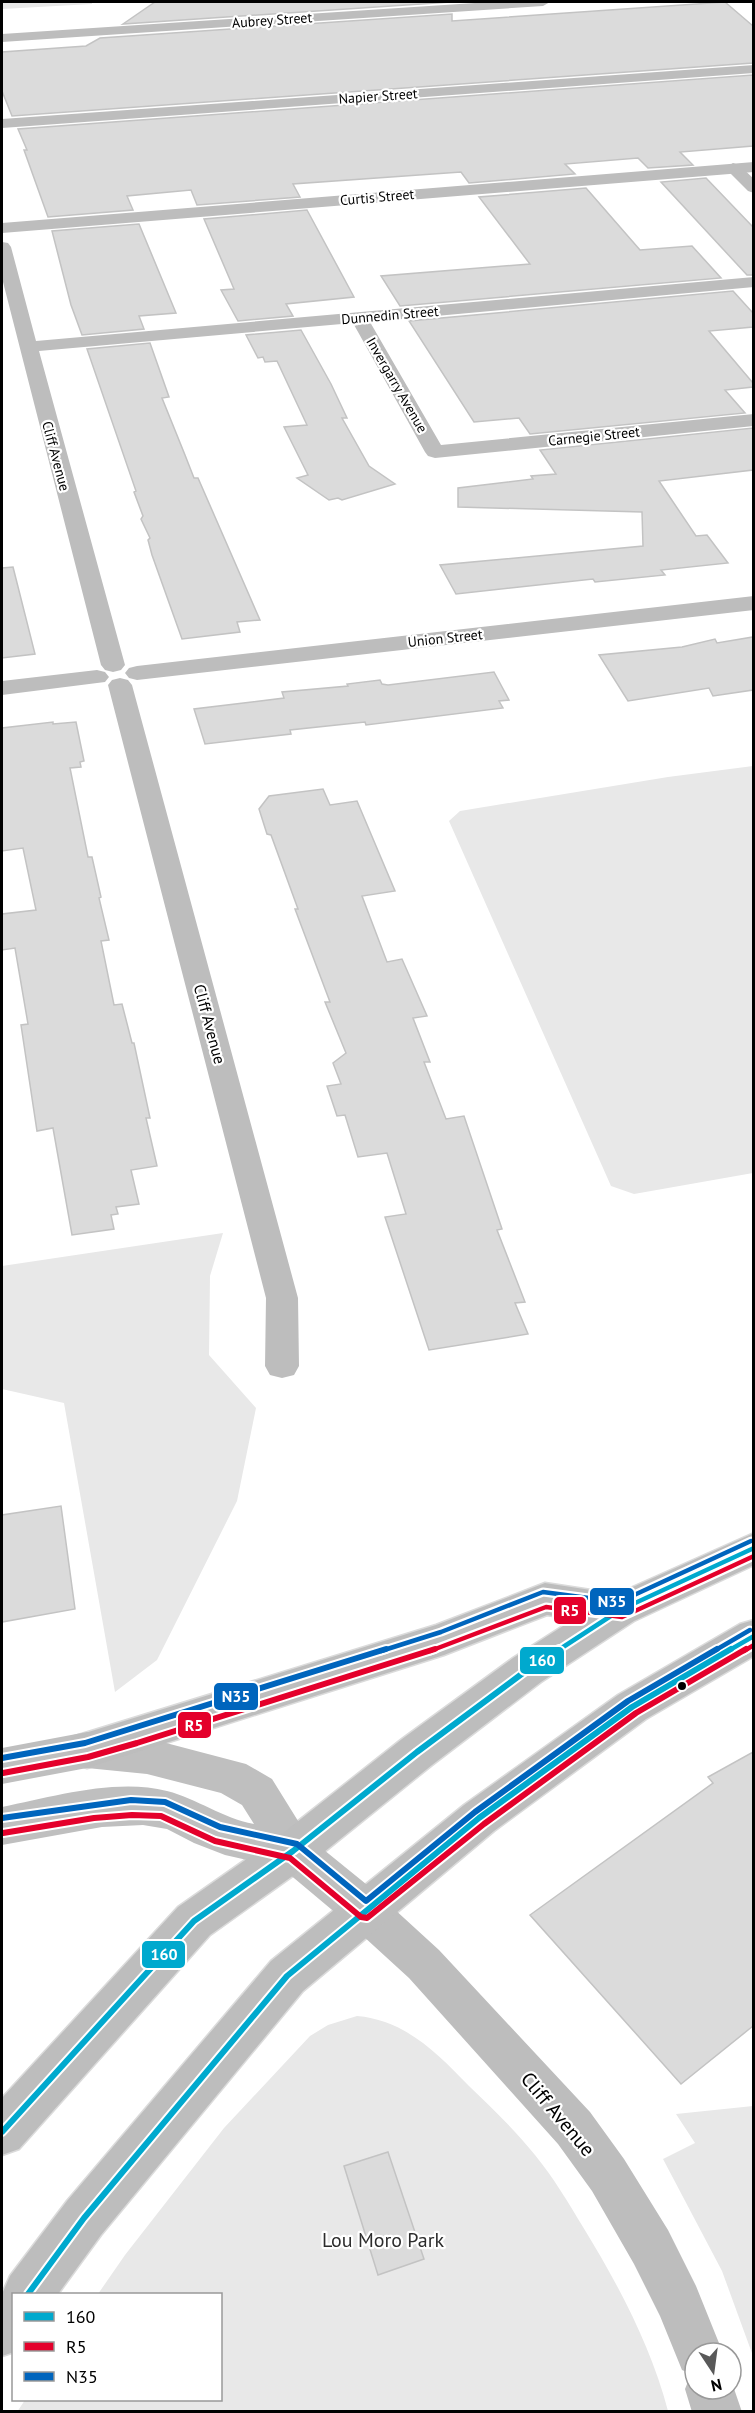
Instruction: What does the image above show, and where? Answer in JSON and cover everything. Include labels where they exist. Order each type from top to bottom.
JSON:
[{"type":"main road","name":"Curtis Street","points":[[2,228],[753,167]]},
{"type":"main road","points":[[2,2132],[194,1921],[293,1851],[417,1752],[527,1670],[620,1610],[753,1548]]},
{"type":"main road","points":[[2,1767],[87,1750],[422,1646],[545,1599],[620,1610]]},
{"type":"main road","points":[[29,2293],[84,2218],[287,1976],[479,1818],[632,1707],[753,1636]]},
{"type":"main road","points":[[87,1750],[147,1756],[231,1777],[257,1792],[293,1851],[366,1911]]},
{"type":"main road","points":[[2,1826],[103,1810],[132,1807],[163,1809],[217,1833],[293,1851]]},
{"type":"main road","points":[[2,2331],[12,2317]]},
{"type":"street","name":"Aubrey Street","points":[[2,38],[543,2]]},
{"type":"street","name":"Napier Street","points":[[2,124],[753,69]]},
{"type":"street","points":[[733,168],[753,188]]},
{"type":"street","name":"Cliff Avenue","points":[[2,247],[282,1298],[282,1366]]},
{"type":"street","name":"Dunnedin Street","points":[[27,347],[753,282]]},
{"type":"street","name":"Invergarry Avenue","points":[[358,317],[435,452]]},
{"type":"street","name":"Carnegie Street","points":[[435,452],[753,420]]},
{"type":"street","name":"Union Street","points":[[2,688],[753,603]]},
{"type":"street","name":"Cliff Avenue","points":[[366,1911],[430,1969],[574,2128],[608,2175],[651,2247],[679,2303],[694,2341]]},
{"type":"green space","points":[[2,2],[92,2],[92,4],[2,9]]},
{"type":"green space","points":[[753,766],[753,1173],[634,1194],[611,1186],[449,821],[460,811],[668,777]]},
{"type":"green space","points":[[223,1233],[210,1276],[209,1355],[256,1408],[237,1501],[157,1660],[115,1692],[64,1403],[2,1389],[2,1266]]},
{"type":"green space","name":"Lou Moro Park","points":[[357,2016],[390,2024],[419,2040],[503,2119],[542,2163],[572,2208],[621,2293],[643,2339],[668,2411],[17,2412],[24,2401],[222,2401],[222,2293],[99,2293],[125,2255],[224,2128],[310,2036],[328,2025]]},
{"type":"green space","points":[[754,2106],[753,2356],[722,2271],[663,2159],[695,2143],[676,2114]]},
{"type":"building","points":[[155,2],[451,2],[123,24]]},
{"type":"building","points":[[725,2],[753,26],[753,63],[12,116],[2,91],[2,52],[86,46],[100,38],[452,14],[452,21]]},
{"type":"building","points":[[753,75],[753,146],[680,152],[693,165],[648,168],[638,158],[565,164],[575,174],[469,183],[461,172],[293,184],[300,197],[197,205],[191,190],[127,196],[133,210],[48,217],[18,129]]},
{"type":"building","points":[[706,178],[753,227],[753,275],[747,275],[661,182]]},
{"type":"building","points":[[586,188],[640,250],[692,246],[721,278],[400,306],[381,276],[530,264],[479,197]]},
{"type":"building","points":[[307,210],[354,297],[286,304],[293,316],[238,321],[221,290],[234,289],[204,219]]},
{"type":"building","points":[[139,224],[176,313],[139,316],[144,329],[82,335],[71,305],[52,231]]},
{"type":"building","points":[[733,291],[753,313],[753,327],[709,331],[753,383],[753,387],[725,390],[745,413],[530,434],[519,418],[474,422],[409,321]]},
{"type":"building","points":[[301,330],[347,418],[342,418],[369,466],[395,484],[342,500],[338,498],[329,500],[297,478],[308,475],[284,427],[307,425],[277,361],[265,362],[263,357],[258,358],[246,335]]},
{"type":"building","points":[[150,343],[169,397],[162,398],[194,478],[198,478],[260,620],[237,622],[240,632],[182,639],[152,555],[148,540],[150,538],[141,519],[143,516],[134,492],[136,491],[87,349]]},
{"type":"building","points":[[753,428],[753,470],[659,481],[696,536],[707,535],[728,563],[661,570],[665,575],[595,582],[593,579],[456,594],[440,565],[643,546],[642,512],[458,507],[458,488],[556,474],[540,450]]},
{"type":"building","points":[[13,567],[35,654],[2,658],[2,568]]},
{"type":"building","points":[[753,637],[753,690],[713,696],[709,688],[628,701],[599,655],[682,647],[715,639],[717,643]]},
{"type":"building","points":[[494,672],[509,700],[499,701],[503,708],[366,725],[365,722],[290,730],[291,734],[205,744],[194,709],[284,698],[282,692],[348,686],[347,684],[380,680],[382,684],[388,685]]},
{"type":"building","points":[[53,722],[53,724],[76,722],[84,761],[80,762],[81,767],[70,768],[88,857],[92,857],[109,940],[101,941],[114,1005],[122,1004],[132,1043],[134,1043],[150,1118],[146,1118],[157,1166],[131,1170],[139,1204],[116,1207],[118,1214],[111,1215],[114,1229],[72,1235],[53,1128],[37,1131],[21,1025],[28,1024],[15,948],[2,950],[2,914],[36,910],[23,848],[2,851],[2,728]]},
{"type":"building","points":[[323,789],[330,805],[357,801],[395,891],[362,896],[387,962],[402,959],[427,1016],[413,1018],[430,1062],[424,1062],[446,1119],[464,1116],[502,1229],[497,1230],[525,1302],[515,1303],[528,1334],[429,1350],[385,1217],[406,1214],[387,1153],[358,1157],[345,1115],[337,1116],[327,1086],[341,1084],[333,1063],[346,1053],[325,1002],[330,1002],[295,909],[298,909],[259,809],[269,796]]},
{"type":"building","points":[[61,1506],[75,1609],[2,1622],[2,1515]]},
{"type":"building","points":[[753,1752],[753,2026],[681,2084],[530,1915],[713,1783],[708,1777]]},
{"type":"building","points":[[388,2152],[424,2259],[378,2275],[344,2166]]},
{"type":"transit line","name":"N35","points":[[2,1758],[85,1743],[133,1729],[441,1632],[543,1592],[619,1602],[751,1541]]},
{"type":"transit line","name":"160","points":[[2,2132],[194,1921],[293,1851],[417,1752],[527,1670],[620,1610],[754,1548]]},
{"type":"transit line","name":"R5","points":[[3,1773],[88,1757],[137,1743],[446,1646],[546,1607],[622,1617],[754,1556]]},
{"type":"transit line","name":"N35","points":[[2,1818],[131,1800],[165,1802],[220,1827],[297,1844],[366,1901],[475,1812],[628,1701],[750,1630]]},
{"type":"transit line","name":"160","points":[[29,2293],[84,2218],[287,1976],[479,1818],[632,1707],[754,1636]]},
{"type":"transit line","name":"R5","points":[[3,1833],[94,1818],[132,1815],[161,1816],[215,1841],[290,1858],[361,1917],[367,1918],[484,1824],[636,1713],[754,1645]]}]
